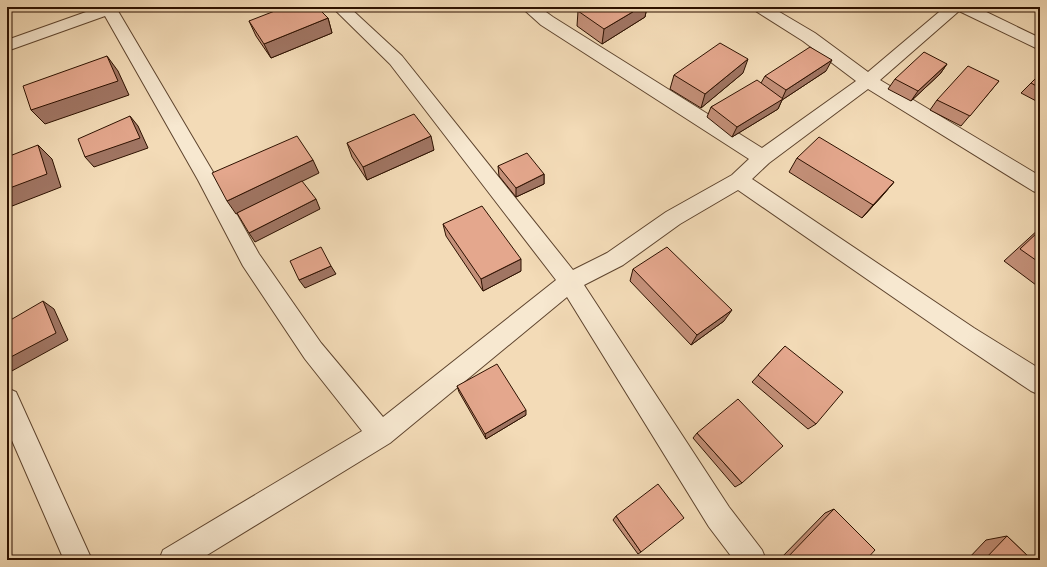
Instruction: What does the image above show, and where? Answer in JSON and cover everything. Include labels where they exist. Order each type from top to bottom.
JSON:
[{"type":"street","points":[[340,7],[396,60],[570,282],[719,517],[752,560]]},
{"type":"street","points":[[529,7],[548,21],[762,158]]},
{"type":"street","points":[[760,7],[809,37],[868,81],[1040,186]]},
{"type":"street","points":[[186,557],[380,434],[570,282],[615,259],[673,218],[739,180],[762,158],[868,81],[954,7]]},
{"type":"street","points":[[964,7],[1040,45]]},
{"type":"street","points":[[7,46],[112,8],[252,260],[313,351],[380,434]]},
{"type":"street","points":[[739,180],[966,335],[1040,383]]},
{"type":"street","points":[[7,400],[78,560]]},
{"type":"building","points":[[285,7],[317,7],[328,18],[264,44],[249,21]]},
{"type":"building","points":[[585,7],[641,7],[604,29],[578,11]]},
{"type":"building","points":[[720,43],[748,59],[705,94],[674,75]]},
{"type":"building","points":[[810,47],[832,60],[786,90],[765,76]]},
{"type":"building","points":[[924,52],[947,64],[918,91],[895,79]]},
{"type":"building","points":[[107,56],[118,81],[31,110],[23,86]]},
{"type":"building","points":[[968,66],[999,81],[970,116],[937,100]]},
{"type":"building","points":[[1040,74],[1040,88],[1031,83]]},
{"type":"building","points":[[757,80],[783,99],[737,127],[711,107]]},
{"type":"building","points":[[414,114],[431,136],[363,167],[347,143]]},
{"type":"building","points":[[130,116],[140,138],[85,157],[78,139]]},
{"type":"building","points":[[297,136],[313,160],[227,201],[212,173]]},
{"type":"building","points":[[819,137],[894,182],[873,205],[797,158]]},
{"type":"building","points":[[38,145],[47,174],[7,189],[7,157]]},
{"type":"building","points":[[527,153],[544,174],[516,188],[498,166]]},
{"type":"building","points":[[302,181],[316,199],[249,233],[237,213]]},
{"type":"building","points":[[482,206],[521,259],[481,279],[443,224]]},
{"type":"building","points":[[1040,230],[1040,263],[1020,249]]},
{"type":"building","points":[[321,247],[331,266],[299,280],[290,261]]},
{"type":"building","points":[[667,247],[732,310],[697,335],[633,269]]},
{"type":"building","points":[[43,301],[56,333],[7,359],[7,322]]},
{"type":"building","points":[[785,346],[843,392],[816,424],[758,375]]},
{"type":"building","points":[[497,364],[526,410],[485,434],[457,386]]},
{"type":"building","points":[[738,399],[783,446],[742,483],[697,433]]},
{"type":"building","points":[[658,484],[684,518],[641,552],[616,516]]},
{"type":"building","points":[[834,509],[875,550],[866,560],[785,560]]},
{"type":"building","points":[[1007,536],[1032,560],[984,560]]}]
